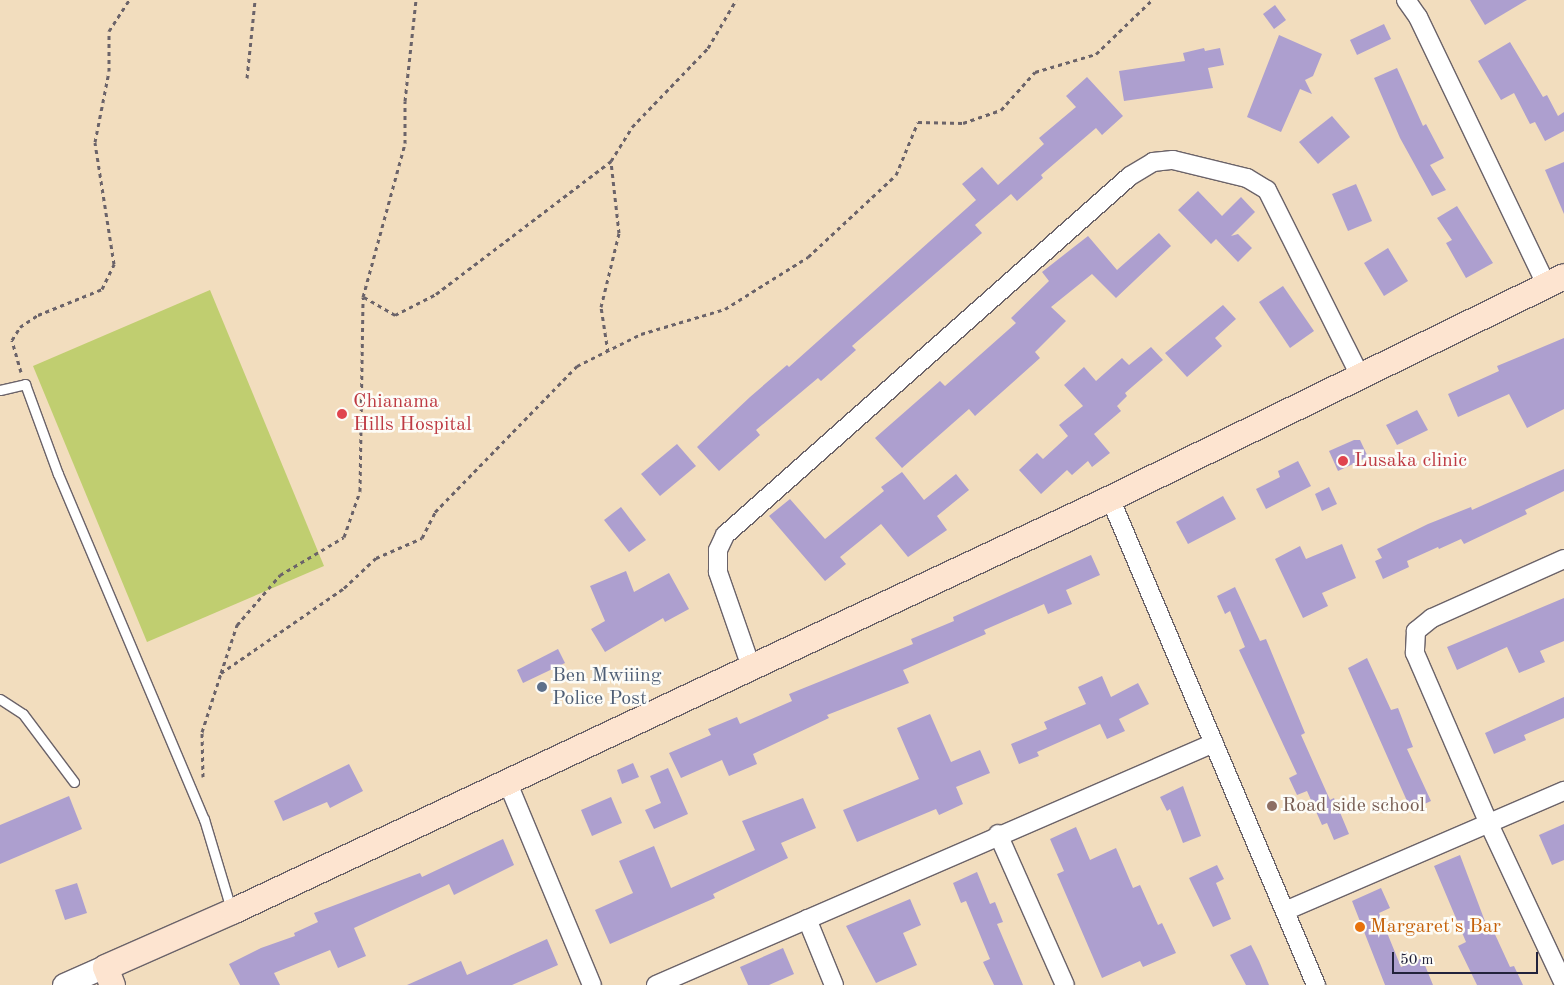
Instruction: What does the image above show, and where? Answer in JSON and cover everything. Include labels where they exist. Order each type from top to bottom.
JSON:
[{"type":"main road","points":[[108,976],[232,911],[1110,498],[1358,374],[1556,281]]},
{"type":"street","points":[[1406,0],[1418,17],[1556,281]]},
{"type":"street","points":[[751,667],[718,572],[718,550],[725,535],[1130,176],[1153,162],[1173,160],[1247,178],[1267,190],[1358,374]]},
{"type":"street","points":[[1110,498],[1316,985]]},
{"type":"street","points":[[1564,559],[1432,618],[1416,631],[1415,653],[1489,824],[1564,984]]},
{"type":"street","points":[[656,985],[807,920],[998,834],[1214,743]]},
{"type":"street","points":[[507,780],[592,985]]},
{"type":"street","points":[[1284,911],[1564,792]]},
{"type":"street","points":[[998,834],[1065,985]]},
{"type":"street","points":[[807,920],[834,985]]},
{"type":"street","points":[[64,985],[108,976]]},
{"type":"lane","points":[[0,390],[25,384],[58,474],[204,819],[232,911]]},
{"type":"lane","points":[[0,699],[23,714],[74,782]]},
{"type":"path","points":[[25,384],[12,340],[20,327],[38,315],[102,289],[114,264],[95,142],[109,71],[109,31],[129,0]]},
{"type":"path","points":[[247,78],[255,0]]},
{"type":"path","points":[[203,780],[202,732],[237,625],[280,575],[344,537],[360,491],[363,297],[405,143],[405,101],[416,0]]},
{"type":"path","points":[[363,297],[395,315],[436,294],[611,161],[632,127],[708,48],[736,0]]},
{"type":"path","points":[[221,673],[344,588],[376,558],[422,538],[435,512],[576,366],[608,352],[641,334],[725,310],[808,257],[896,175],[918,122],[963,123],[1001,110],[1035,72],[1096,54],[1152,0]]},
{"type":"path","points":[[608,352],[601,307],[619,233],[611,161]]},
{"type":"green space","points":[[210,290],[324,566],[147,642],[33,366]]},
{"type":"building","points":[[1470,0],[1527,0],[1485,25]]},
{"type":"building","points":[[1275,5],[1286,20],[1274,29],[1263,14]]},
{"type":"building","points":[[1384,24],[1391,39],[1357,55],[1350,40]]},
{"type":"building","points":[[1279,35],[1322,54],[1313,76],[1305,80],[1312,94],[1300,89],[1281,132],[1247,117]]},
{"type":"building","points":[[1510,42],[1543,97],[1547,95],[1558,116],[1564,112],[1564,131],[1545,141],[1535,122],[1530,124],[1514,93],[1501,100],[1478,61]]},
{"type":"building","points":[[1204,48],[1205,51],[1220,48],[1224,65],[1208,68],[1213,88],[1124,101],[1119,71],[1185,61],[1183,53]]},
{"type":"building","points":[[1397,68],[1423,126],[1426,124],[1444,158],[1430,165],[1446,190],[1432,196],[1400,138],[1374,78]]},
{"type":"building","points":[[1087,77],[1123,116],[1102,135],[1096,128],[1041,175],[1043,178],[1017,201],[1011,194],[975,225],[982,233],[852,346],[856,350],[821,381],[818,378],[756,430],[760,435],[719,471],[697,447],[750,397],[787,365],[789,367],[976,200],[962,184],[982,167],[998,185],[1044,144],[1039,138],[1076,107],[1066,96]]},
{"type":"building","points":[[1332,116],[1350,137],[1318,164],[1299,142]]},
{"type":"building","points":[[1564,162],[1564,214],[1545,170]]},
{"type":"building","points":[[1356,184],[1372,221],[1348,231],[1332,194]]},
{"type":"building","points":[[1198,191],[1222,216],[1241,197],[1255,212],[1231,236],[1238,234],[1252,248],[1238,262],[1216,239],[1211,244],[1178,210]]},
{"type":"building","points":[[1457,206],[1493,263],[1466,278],[1446,243],[1452,240],[1437,218]]},
{"type":"building","points":[[1159,233],[1171,246],[1116,298],[1092,274],[1051,307],[1066,321],[1035,352],[1040,358],[975,416],[969,409],[902,468],[875,438],[940,381],[945,386],[1016,323],[1011,318],[1049,281],[1042,272],[1088,236],[1117,270]]},
{"type":"building","points":[[1388,248],[1408,281],[1384,296],[1364,263]]},
{"type":"building","points":[[1283,286],[1314,331],[1290,348],[1259,302]]},
{"type":"building","points":[[1223,305],[1236,319],[1215,338],[1222,346],[1187,377],[1165,353]]},
{"type":"building","points":[[1564,338],[1564,409],[1527,428],[1509,394],[1458,417],[1448,394],[1499,371],[1497,366]]},
{"type":"building","points":[[1151,347],[1163,360],[1125,393],[1127,396],[1117,406],[1121,411],[1094,434],[1110,453],[1092,467],[1088,461],[1072,475],[1067,470],[1041,494],[1019,470],[1037,453],[1043,459],[1068,436],[1059,425],[1083,406],[1064,385],[1084,367],[1096,381],[1122,358],[1129,365]]},
{"type":"building","points":[[1417,410],[1428,430],[1397,445],[1386,425]]},
{"type":"building","points":[[1354,440],[1360,440],[1368,457],[1338,471],[1329,451]]},
{"type":"building","points":[[677,444],[696,466],[660,496],[641,474]]},
{"type":"building","points":[[1298,461],[1311,486],[1266,509],[1256,489],[1280,477],[1278,471]]},
{"type":"building","points":[[1564,469],[1564,491],[1525,510],[1527,514],[1464,544],[1461,539],[1439,549],[1438,547],[1407,561],[1409,567],[1383,579],[1375,561],[1382,558],[1377,549],[1428,524],[1471,507],[1472,510]]},
{"type":"building","points":[[902,472],[924,500],[956,474],[969,490],[937,516],[947,530],[908,557],[881,524],[840,557],[846,564],[825,581],[769,516],[790,499],[825,539],[884,491],[881,487]]},
{"type":"building","points":[[1329,487],[1337,504],[1322,511],[1315,494]]},
{"type":"building","points":[[1223,496],[1236,519],[1188,544],[1176,522]]},
{"type":"building","points":[[621,507],[646,540],[629,552],[604,520]]},
{"type":"building","points":[[1342,544],[1356,578],[1322,593],[1328,606],[1303,618],[1275,559],[1300,546],[1306,559]]},
{"type":"building","points":[[1091,555],[1100,575],[1066,590],[1072,604],[1048,614],[1044,604],[984,630],[986,634],[903,670],[909,683],[827,715],[829,718],[753,754],[757,764],[729,776],[722,760],[681,778],[669,753],[711,735],[708,729],[737,717],[740,724],[792,701],[789,694],[913,644],[911,639],[954,621],[953,617]]},
{"type":"building","points":[[626,571],[634,592],[669,573],[689,609],[665,622],[663,618],[605,652],[591,629],[605,621],[590,586]]},
{"type":"building","points":[[1235,587],[1260,641],[1266,639],[1305,733],[1301,735],[1330,800],[1334,798],[1349,834],[1334,840],[1327,823],[1322,825],[1307,791],[1297,795],[1289,778],[1297,774],[1239,650],[1245,647],[1230,611],[1225,614],[1217,596]]},
{"type":"building","points":[[1564,598],[1564,641],[1540,651],[1545,662],[1519,673],[1507,647],[1457,670],[1447,647]]},
{"type":"building","points":[[558,649],[565,663],[523,683],[517,670]]},
{"type":"building","points":[[1367,658],[1391,710],[1398,708],[1413,747],[1407,749],[1431,801],[1411,810],[1348,668]]},
{"type":"building","points":[[1102,676],[1111,697],[1138,683],[1149,704],[1119,719],[1125,731],[1107,739],[1100,724],[1037,752],[1039,756],[1019,764],[1011,744],[1047,729],[1044,722],[1086,704],[1078,687]]},
{"type":"building","points":[[1564,697],[1564,718],[1524,735],[1526,740],[1494,754],[1485,733]]},
{"type":"building","points":[[930,714],[951,762],[980,750],[990,773],[956,787],[963,804],[939,815],[936,809],[857,842],[843,810],[919,779],[897,728]]},
{"type":"building","points":[[633,763],[639,777],[622,784],[617,770]]},
{"type":"building","points":[[349,764],[363,791],[330,808],[327,802],[283,821],[274,801]]},
{"type":"building","points":[[668,768],[688,814],[654,829],[645,810],[661,803],[650,776]]},
{"type":"building","points":[[1183,786],[1201,836],[1183,843],[1170,809],[1167,811],[1160,797]]},
{"type":"building","points":[[69,796],[82,829],[0,864],[0,825]]},
{"type":"building","points":[[611,797],[622,823],[592,836],[581,810]]},
{"type":"building","points":[[803,798],[816,828],[781,843],[788,858],[713,894],[715,898],[610,944],[595,910],[633,893],[619,861],[654,846],[671,888],[755,850],[742,821]]},
{"type":"building","points":[[1564,824],[1564,860],[1552,865],[1539,835]]},
{"type":"building","points":[[1076,827],[1090,860],[1116,848],[1133,888],[1140,885],[1158,925],[1162,923],[1176,953],[1143,967],[1140,961],[1102,978],[1057,874],[1064,871],[1050,839]]},
{"type":"building","points":[[503,839],[514,865],[454,895],[449,884],[354,928],[366,956],[338,968],[330,950],[274,973],[280,985],[240,985],[229,964],[261,948],[295,936],[294,933],[318,922],[314,913],[420,873],[422,877]]},
{"type":"building","points":[[1460,855],[1489,932],[1493,930],[1510,967],[1514,966],[1523,985],[1477,985],[1458,946],[1466,942],[1434,866]]},
{"type":"building","points":[[1217,865],[1224,879],[1216,883],[1231,919],[1213,927],[1189,878]]},
{"type":"building","points":[[977,872],[990,904],[995,902],[1003,922],[997,924],[1023,985],[994,985],[983,962],[990,959],[966,901],[961,903],[953,883]]},
{"type":"building","points":[[77,883],[87,913],[65,920],[55,890]]},
{"type":"building","points":[[1381,888],[1390,908],[1379,913],[1401,967],[1422,958],[1433,985],[1385,985],[1352,901]]},
{"type":"building","points":[[910,899],[921,925],[903,933],[917,965],[876,983],[846,926]]},
{"type":"building","points":[[547,939],[558,965],[512,985],[407,985],[461,961],[467,975]]},
{"type":"building","points":[[1251,945],[1269,985],[1246,985],[1230,955]]},
{"type":"building","points":[[783,948],[794,974],[769,985],[748,985],[740,967]]},
{"type":"place","name":"Chianama Hills Hospital","points":[[342,414]]},
{"type":"place","name":"Lusaka clinic","points":[[1343,461]]},
{"type":"place","name":"Ben Mwiiing Police Post","points":[[542,687]]},
{"type":"place","name":"Road side school","points":[[1272,806]]},
{"type":"place","name":"Margaret's Bar","points":[[1360,927]]}]
